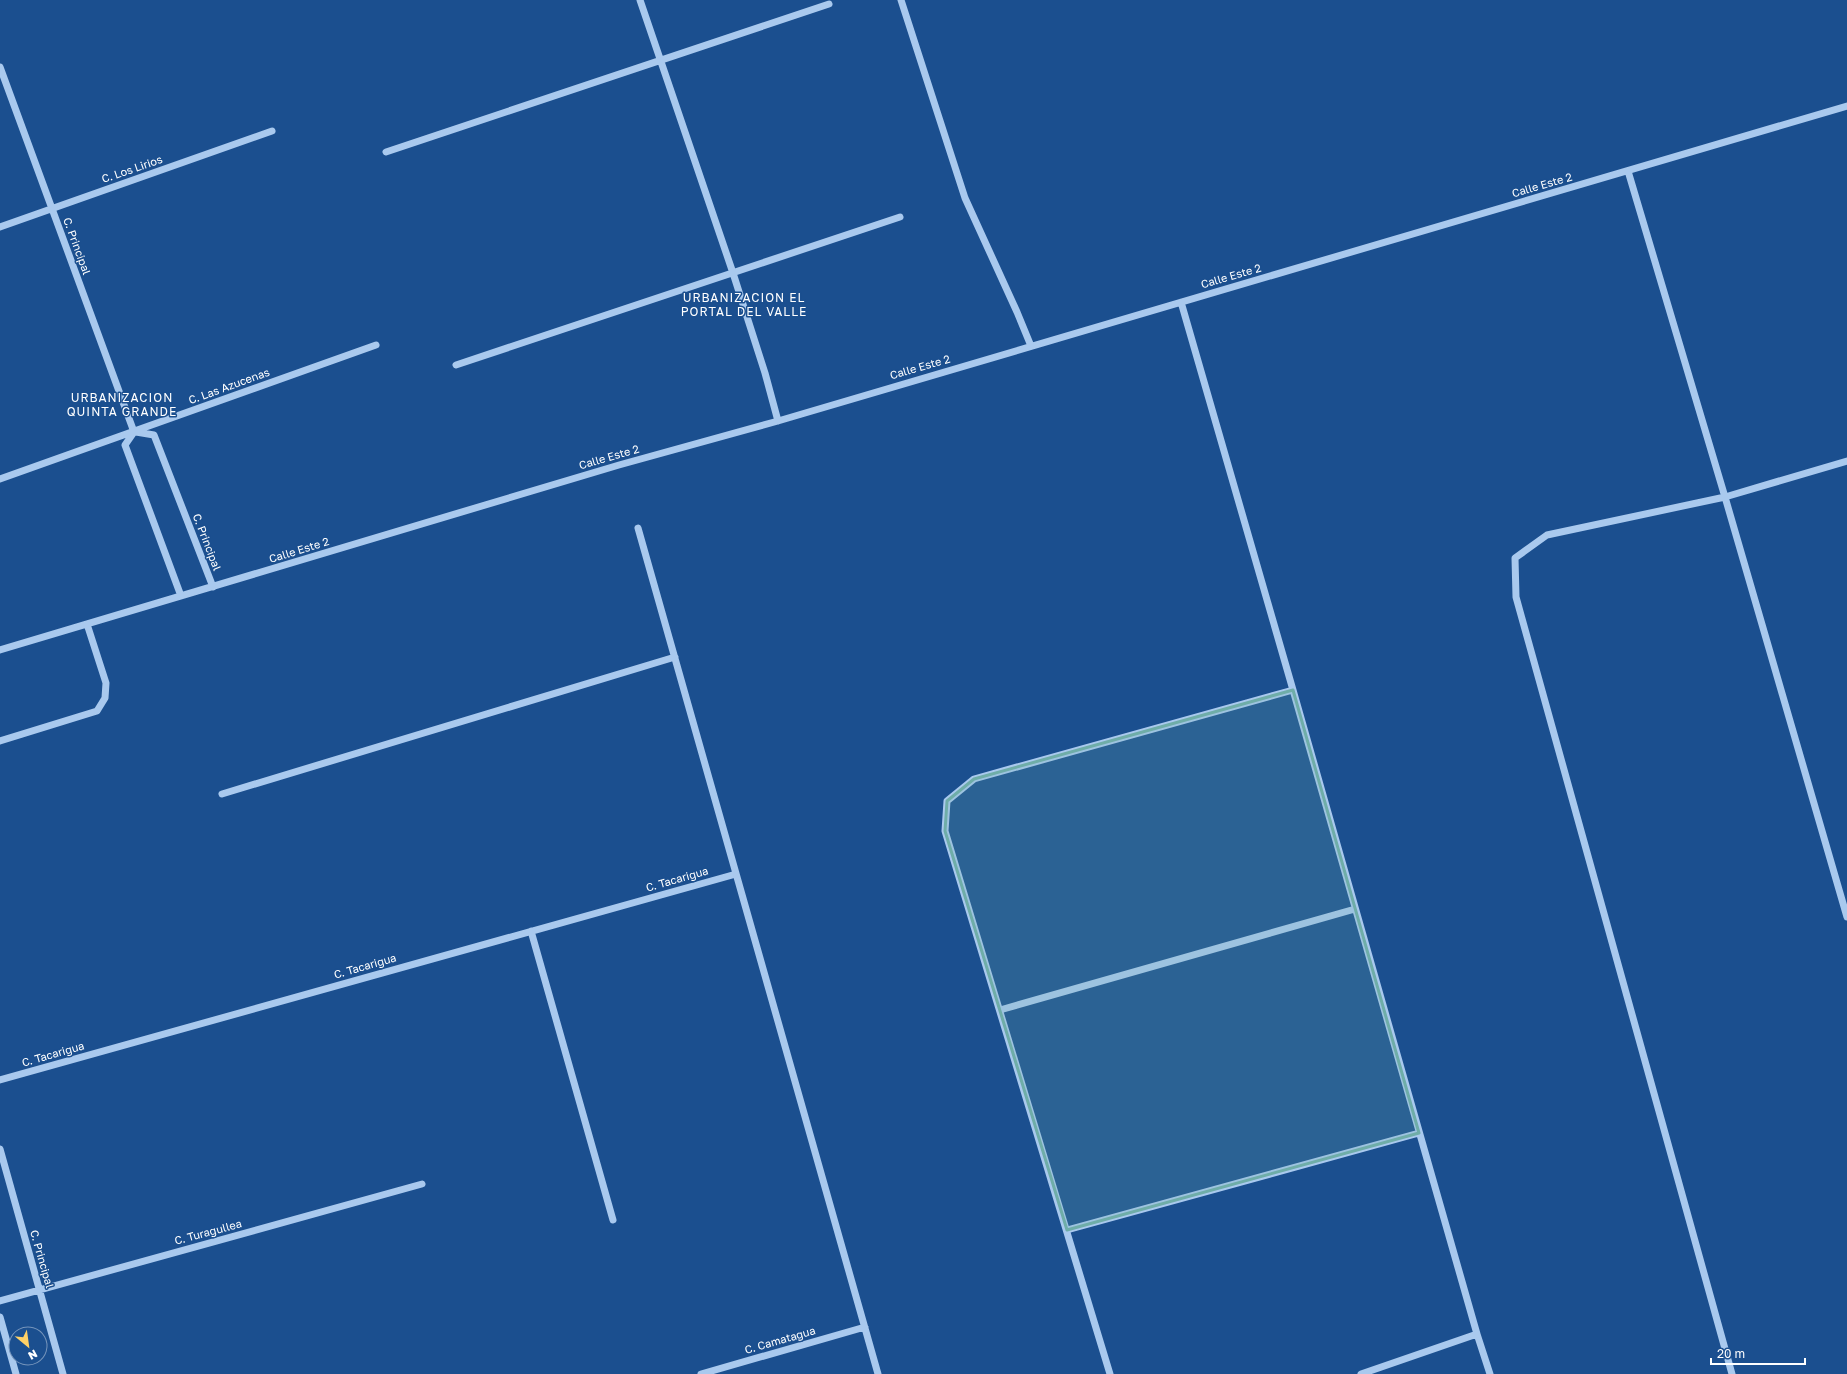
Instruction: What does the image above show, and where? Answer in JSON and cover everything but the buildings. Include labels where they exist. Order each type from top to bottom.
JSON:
[{"type":"street","points":[[640,0],[766,373],[778,421]]},
{"type":"street","points":[[900,0],[965,198],[1031,346]]},
{"type":"street","points":[[386,152],[829,4]]},
{"type":"street","name":"C. Principal","points":[[0,67],[134,432],[154,435],[213,587]]},
{"type":"street","name":"Calle Este 2","points":[[0,650],[619,465],[778,421],[1847,106]]},
{"type":"street","name":"C. Los Lirios","points":[[0,227],[272,131]]},
{"type":"street","points":[[1628,171],[1725,497],[1847,917]]},
{"type":"street","points":[[456,365],[900,217]]},
{"type":"street","points":[[1180,302],[1356,909],[1476,1334],[1490,1374]]},
{"type":"street","name":"C. Las Azucenas","points":[[0,479],[376,344]]},
{"type":"street","points":[[134,432],[125,445],[181,596]]},
{"type":"street","points":[[1732,1374],[1518,604],[1515,558],[1547,535],[1725,497],[1847,461]]},
{"type":"street","points":[[638,528],[878,1374]]},
{"type":"street","points":[[0,741],[97,711],[105,698],[106,683],[87,624]]},
{"type":"street","points":[[222,794],[674,657]]},
{"type":"street","points":[[1110,1374],[945,831],[947,801],[974,779],[1293,690]]},
{"type":"street","name":"C. Tacarigua","points":[[0,1080],[736,874]]},
{"type":"street","points":[[1000,1010],[1356,909]]},
{"type":"street","points":[[531,931],[613,1220]]},
{"type":"street","points":[[1067,1230],[1419,1133]]},
{"type":"street","name":"C. Principal","points":[[0,1149],[63,1374]]},
{"type":"street","name":"C. Turagullea","points":[[0,1301],[422,1184]]},
{"type":"street","points":[[0,1317],[16,1374]]},
{"type":"street","name":"C. Camatagua","points":[[701,1374],[865,1327]]},
{"type":"street","points":[[1361,1374],[1476,1334]]},
{"type":"highlighted area","points":[[1293,690],[1419,1133],[1067,1230],[945,831],[947,801],[974,779]]},
{"type":"district","name":"URBANIZACION EL PORTAL DEL VALLE","points":[[744,305]]},
{"type":"district","name":"URBANIZACION QUINTA GRANDE","points":[[122,405]]}]
